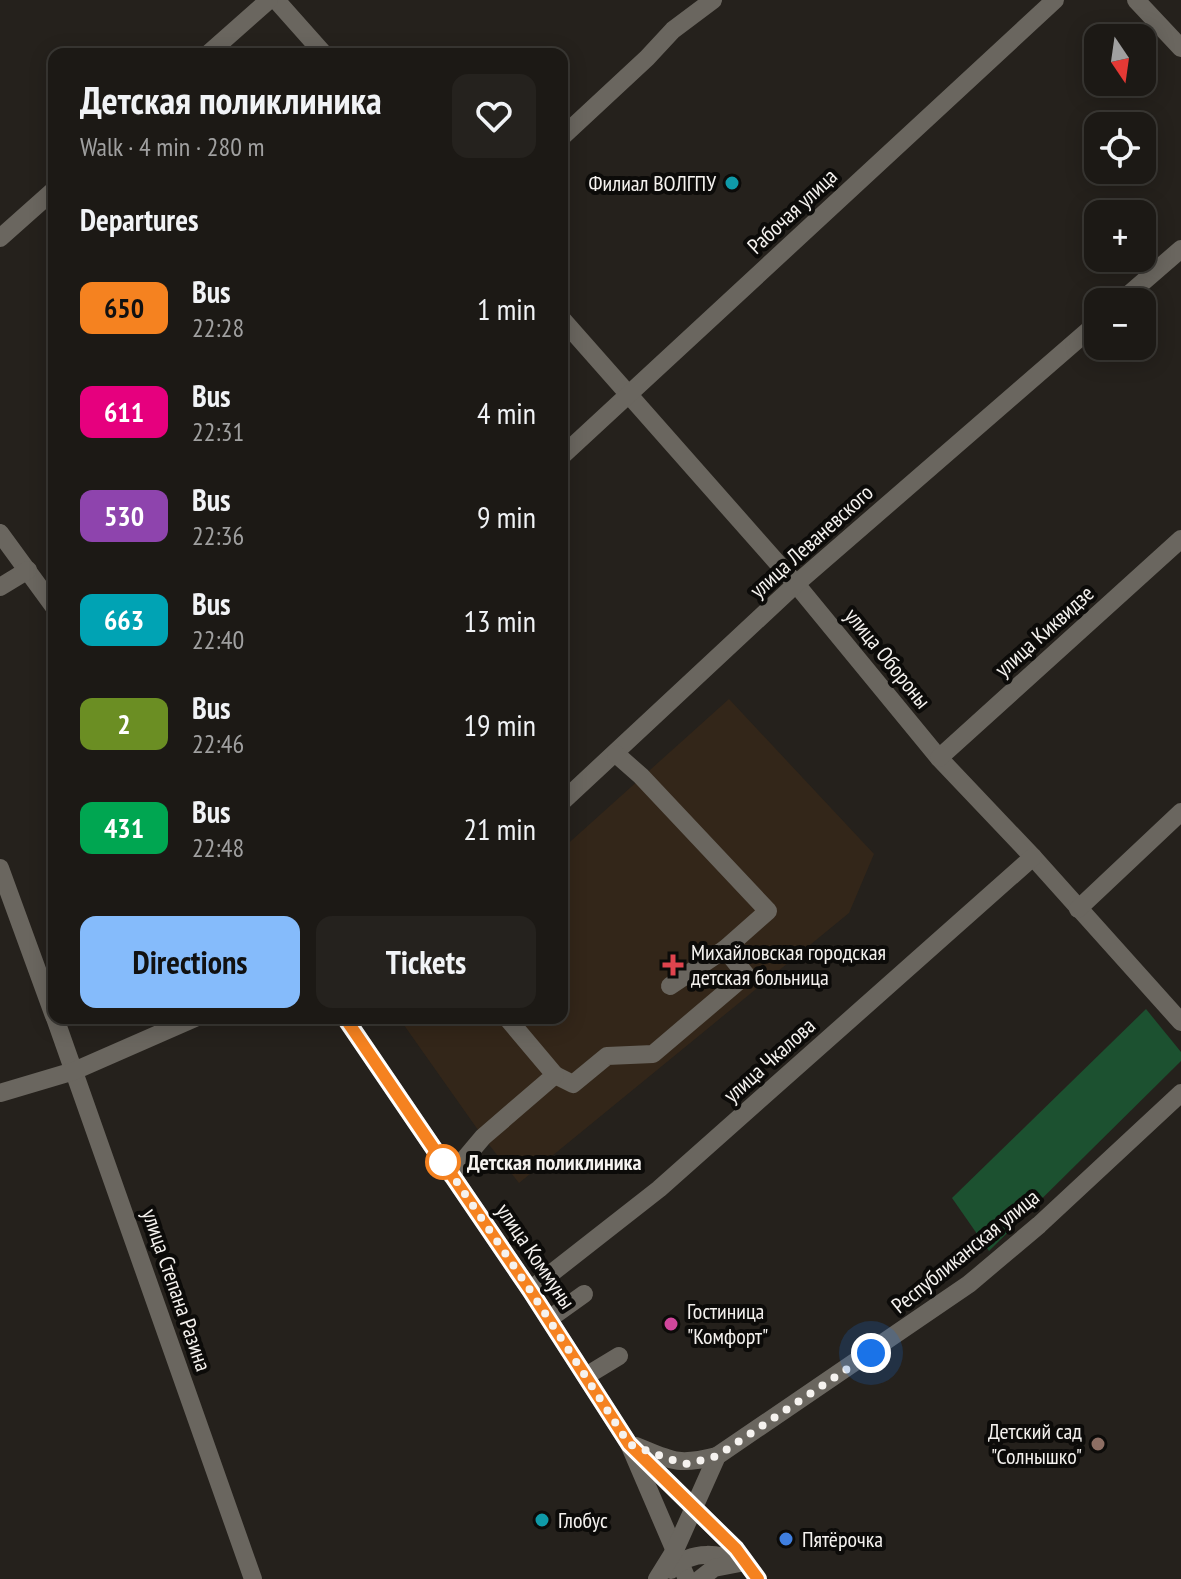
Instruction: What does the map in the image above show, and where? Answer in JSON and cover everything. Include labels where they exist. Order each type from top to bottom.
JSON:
[{"type":"street","points":[[215,48],[269,0]]},
{"type":"street","points":[[276,0],[319,48]]},
{"type":"street","points":[[568,131],[673,30],[713,0]]},
{"type":"street","name":"Рабочая улица","points":[[568,451],[1055,0]]},
{"type":"street","points":[[1136,0],[1181,48]]},
{"type":"street","points":[[0,238],[48,195]]},
{"type":"street","points":[[1136,288],[1181,249]]},
{"type":"street","name":"улица Обороны","points":[[568,326],[796,584],[939,758],[1181,1022]]},
{"type":"street","name":"улица Леваневского","points":[[568,797],[796,584],[1084,334]]},
{"type":"street","points":[[0,533],[48,593]]},
{"type":"street","name":"улица Киквидзе","points":[[939,758],[1181,539]]},
{"type":"street","points":[[0,587],[28,570]]},
{"type":"street","points":[[616,754],[641,776],[768,911],[725,949],[670,986]]},
{"type":"street","points":[[1078,909],[1181,812]]},
{"type":"street","name":"улица Чкалова","points":[[530,1290],[659,1189],[1033,857]]},
{"type":"street","name":"улица Степана Разина","points":[[0,868],[48,1000]]},
{"type":"street","points":[[512,1024],[555,1075],[573,1084],[607,1056],[653,1054],[746,975],[725,949]]},
{"type":"street","name":"улица Степана Разина","points":[[57,1024],[253,1579]]},
{"type":"street","points":[[0,1093],[74,1071],[181,1024]]},
{"type":"street","name":"улица Коммуны","points":[[349,1024],[530,1290],[629,1444],[680,1564]]},
{"type":"street","points":[[451,1175],[483,1137],[555,1075]]},
{"type":"street","name":"Республиканская улица","points":[[717,1456],[969,1284],[1039,1225],[1181,1093]]},
{"type":"street","points":[[549,1319],[584,1294]]},
{"type":"street","points":[[586,1376],[619,1356]]},
{"type":"street","points":[[629,1444],[688,1464],[717,1456]]},
{"type":"street","name":"улица Коммуны","points":[[629,1444],[736,1549],[758,1579]]},
{"type":"street","points":[[680,1564],[692,1508],[717,1456]]},
{"type":"street","points":[[660,1579],[680,1564],[710,1553],[746,1563]]},
{"type":"street","points":[[700,1579],[714,1568],[746,1563]]},
{"type":"shaded area","name":"Михайловская городская детская больница","points":[[729,699],[874,854],[849,913],[519,1183],[403,1024],[568,1024],[568,844]]},
{"type":"green space","points":[[1146,1009],[1181,1052],[1181,1061],[989,1251],[952,1198]]},
{"type":"bus line","name":"650","points":[[349,1024],[530,1290],[629,1444],[736,1549],[758,1579]]},
{"type":"place","name":"Филиал ВОЛГПУ","points":[[732,183]]},
{"type":"place","name":"Михайловская городская детская больница","points":[[673,965]]},
{"type":"place","name":"Детская поликлиника","points":[[443,1162]]},
{"type":"place","name":"Гостиница \"Комфорт\"","points":[[671,1324]]},
{"type":"place","name":"Детский сад \"Солнышко\"","points":[[1098,1444]]},
{"type":"place","name":"Глобус","points":[[542,1520]]},
{"type":"place","name":"Пятёрочка","points":[[786,1539]]},
{"type":"route","points":[[443,1162],[438,1154],[629,1444],[688,1464],[717,1456],[871,1353]]}]
